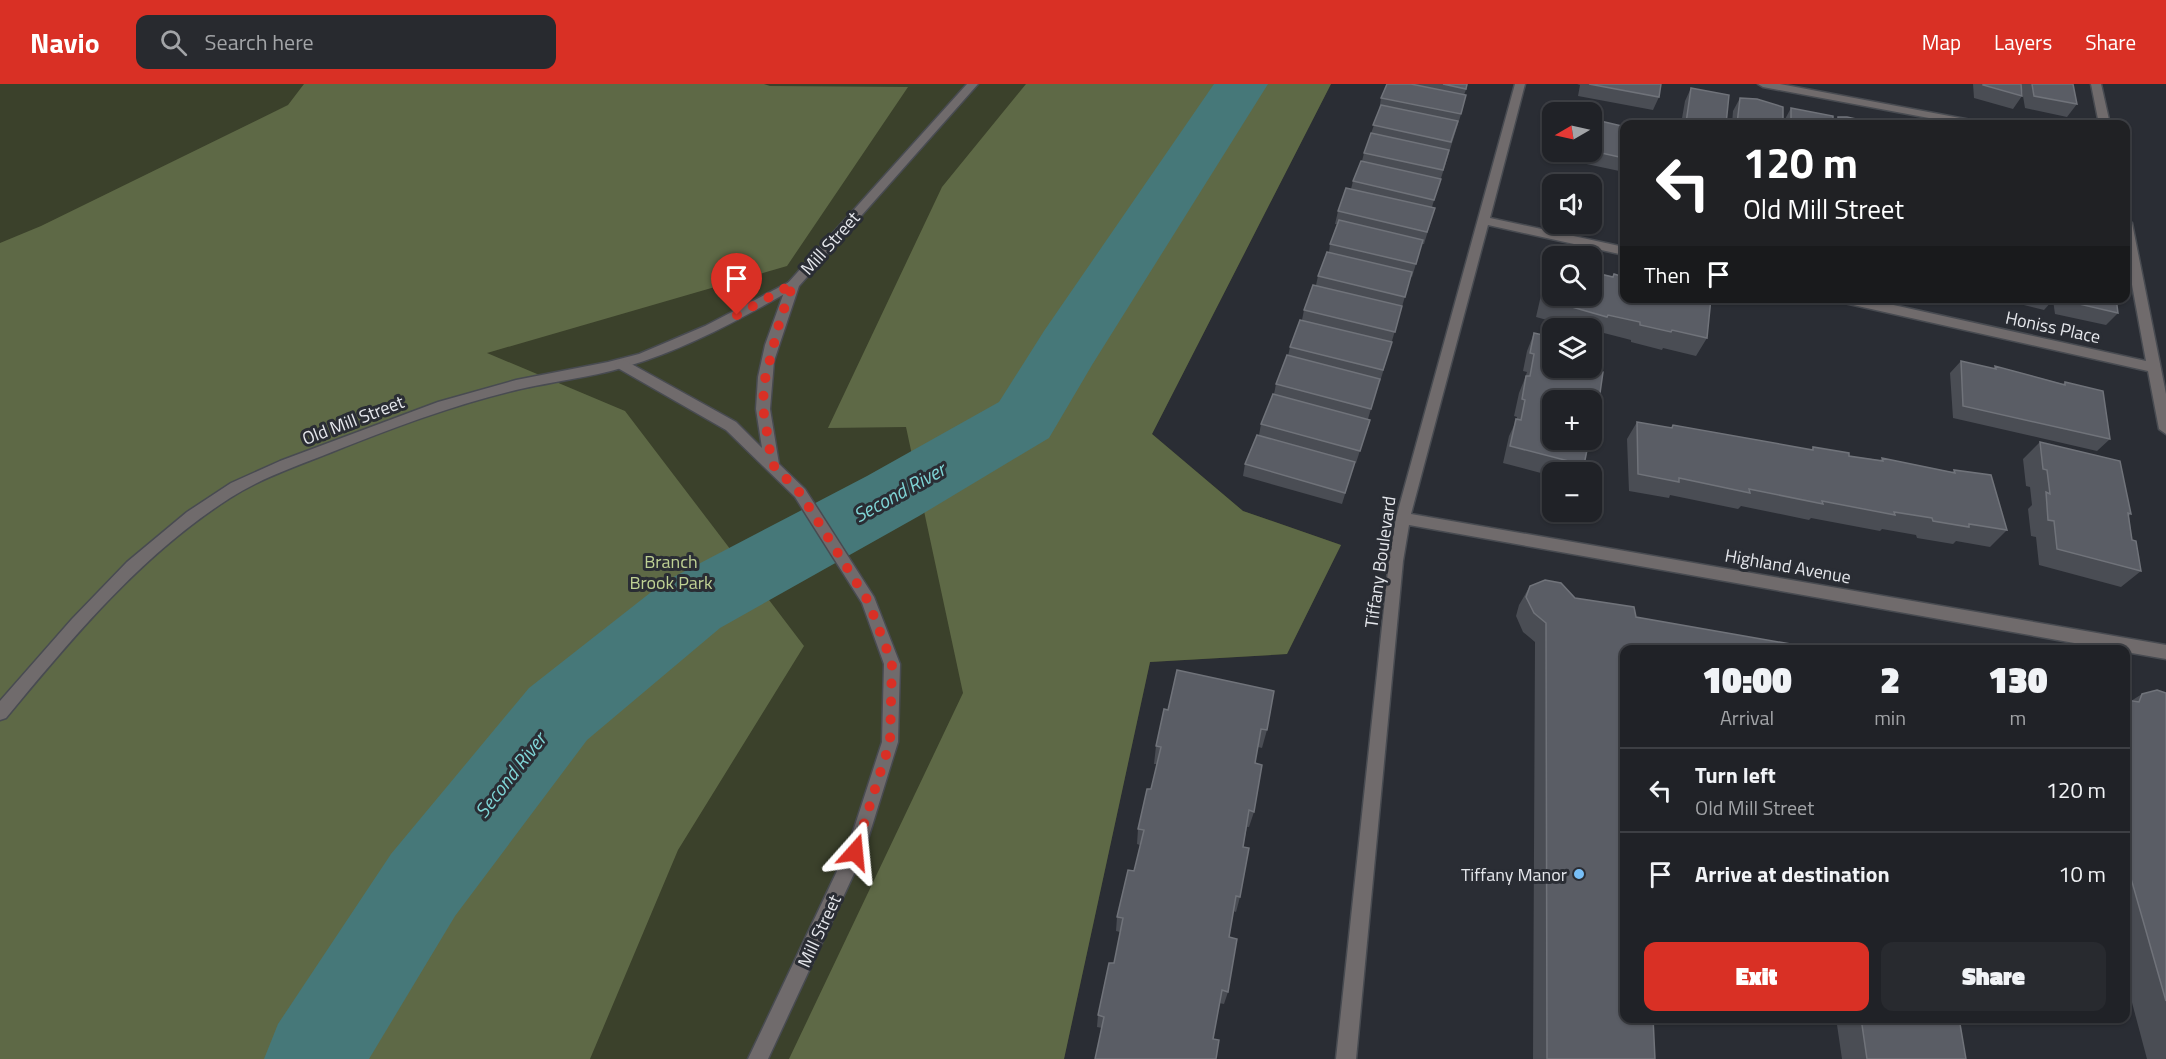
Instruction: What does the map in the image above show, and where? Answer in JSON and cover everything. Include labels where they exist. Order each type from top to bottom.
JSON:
[{"type":"street","name":"Mill Street","points":[[758,1059],[855,852],[890,742],[892,663],[868,601],[800,493],[772,464],[763,408],[764,383],[777,329],[793,284],[973,84]]},
{"type":"street","name":"Tiffany Boulevard","points":[[1346,1059],[1396,561],[1403,518],[1520,84]]},
{"type":"street","points":[[1763,84],[1955,120]]},
{"type":"street","points":[[2096,84],[2104,120]]},
{"type":"street","points":[[1483,220],[1620,250]]},
{"type":"street","points":[[2130,244],[2166,429]]},
{"type":"street","name":"Old Mill Street","points":[[0,713],[102,597],[142,557],[186,521],[227,493],[280,467],[382,426],[515,385],[621,364],[718,326],[793,284]]},
{"type":"street","name":"Honiss Place","points":[[1863,303],[2153,367]]},
{"type":"street","points":[[621,364],[731,426],[772,464]]},
{"type":"street","name":"Highland Avenue","points":[[1403,518],[2126,645]]},
{"type":"street","name":"Highland Avenue","points":[[2130,646],[2166,652]]},
{"type":"green space","name":"Branch Brook Park","points":[[0,84],[1331,84],[1152,434],[1243,511],[1341,545],[1287,654],[1150,662],[1064,1059],[0,1059]]},
{"type":"green space","points":[[304,84],[764,84],[770,86],[908,87],[787,266],[487,353],[625,411],[804,646],[678,850],[590,1059],[0,1059],[0,243],[41,226],[288,105]]},
{"type":"green space","points":[[1026,84],[1331,84],[1152,434],[1243,511],[1341,545],[1287,654],[1150,662],[1064,1059],[789,1059],[963,693],[906,427],[828,428],[942,187]]},
{"type":"building","points":[[1387,84],[1411,84],[1466,95],[1461,114],[1381,98]]},
{"type":"building","points":[[1443,84],[1467,84],[1466,89]]},
{"type":"building","points":[[1589,84],[1661,84],[1659,97]]},
{"type":"building","points":[[2021,84],[2022,96],[1983,85]]},
{"type":"building","points":[[2032,84],[2073,84],[2077,104],[2034,96]]},
{"type":"building","points":[[1691,88],[1729,95],[1726,120],[1686,120]]},
{"type":"building","points":[[1740,98],[1757,99],[1783,107],[1783,120],[1737,120]]},
{"type":"building","points":[[1381,105],[1458,121],[1451,142],[1373,125]]},
{"type":"building","points":[[1791,108],[1833,116],[1833,120],[1791,120]]},
{"type":"building","points":[[1838,117],[1861,120],[1838,120]]},
{"type":"building","points":[[1602,121],[1620,126],[1620,157],[1602,153]]},
{"type":"building","points":[[1371,133],[1449,150],[1443,170],[1364,153]]},
{"type":"building","points":[[1361,161],[1441,179],[1434,200],[1353,181]]},
{"type":"building","points":[[1346,188],[1435,208],[1427,232],[1338,211]]},
{"type":"building","points":[[1339,220],[1423,240],[1416,264],[1330,244]]},
{"type":"building","points":[[1327,252],[1412,272],[1405,297],[1318,276]]},
{"type":"building","points":[[1602,274],[1620,276],[1620,303],[1710,303],[1707,338],[1640,325],[1640,322],[1608,315],[1607,317],[1568,306],[1602,306]]},
{"type":"building","points":[[1313,285],[1402,306],[1395,332],[1304,310]]},
{"type":"building","points":[[2075,303],[2117,303],[2118,313]]},
{"type":"building","points":[[1300,320],[1392,342],[1383,370],[1290,347]]},
{"type":"building","points":[[1534,333],[1542,335],[1542,378],[1602,378],[1603,372],[1600,390],[1542,390],[1542,450],[1587,450],[1585,462],[1572,462],[1510,446],[1516,419],[1521,420],[1526,376],[1530,376],[1534,354],[1530,353]]},
{"type":"building","points":[[1287,355],[1380,379],[1371,409],[1276,384]]},
{"type":"building","points":[[1961,361],[1996,369],[1995,366],[2065,385],[2065,382],[2103,391],[2110,439],[1963,406]]},
{"type":"building","points":[[1273,394],[1370,420],[1360,451],[1261,424]]},
{"type":"building","points":[[1637,422],[1672,428],[1673,425],[1813,450],[1813,447],[1883,461],[1882,458],[1955,473],[1954,470],[1991,475],[2007,530],[1969,524],[1969,527],[1933,521],[1932,518],[1894,512],[1895,515],[1749,489],[1750,493],[1679,478],[1679,482],[1638,474]]},
{"type":"building","points":[[1257,435],[1355,462],[1345,493],[1245,464]]},
{"type":"building","points":[[2040,442],[2120,461],[2131,514],[2128,513],[2132,540],[2136,541],[2141,571],[2057,549],[2054,521],[2048,520],[2046,492],[2050,494],[2047,470],[2043,469]]},
{"type":"building","name":"Tiffany Manor","points":[[1545,580],[1561,583],[1575,598],[1634,607],[1636,617],[1796,645],[1620,645],[1620,1023],[1653,1023],[1655,1059],[1547,1059],[1546,623],[1534,613],[1526,597],[1530,586]]},
{"type":"building","points":[[1177,670],[1274,691],[1267,730],[1261,729],[1255,763],[1262,765],[1254,812],[1249,810],[1243,847],[1249,848],[1240,897],[1236,896],[1229,937],[1237,939],[1228,992],[1222,990],[1213,1039],[1219,1040],[1216,1059],[1095,1059],[1104,1017],[1098,1015],[1109,963],[1114,963],[1123,918],[1117,917],[1128,870],[1134,871],[1144,830],[1138,829],[1147,789],[1151,789],[1161,747],[1156,746],[1164,709],[1168,710]]},
{"type":"building","points":[[2157,690],[2166,693],[2166,1001],[2130,875],[2130,701],[2139,702],[2142,694]]},
{"type":"building","points":[[1862,1023],[1960,1023],[1966,1059],[1867,1059]]},
{"type":"waterway","name":"Second River","points":[[313,1059],[423,885],[558,714],[692,605],[893,496],[1024,420],[1068,348],[1241,84]]},
{"type":"place","name":"Tiffany Manor","points":[[1579,874]]},
{"type":"route","points":[[737,315],[793,284],[769,357],[764,383],[763,408],[772,464],[800,493],[868,601],[892,663],[890,742],[855,852]]}]
